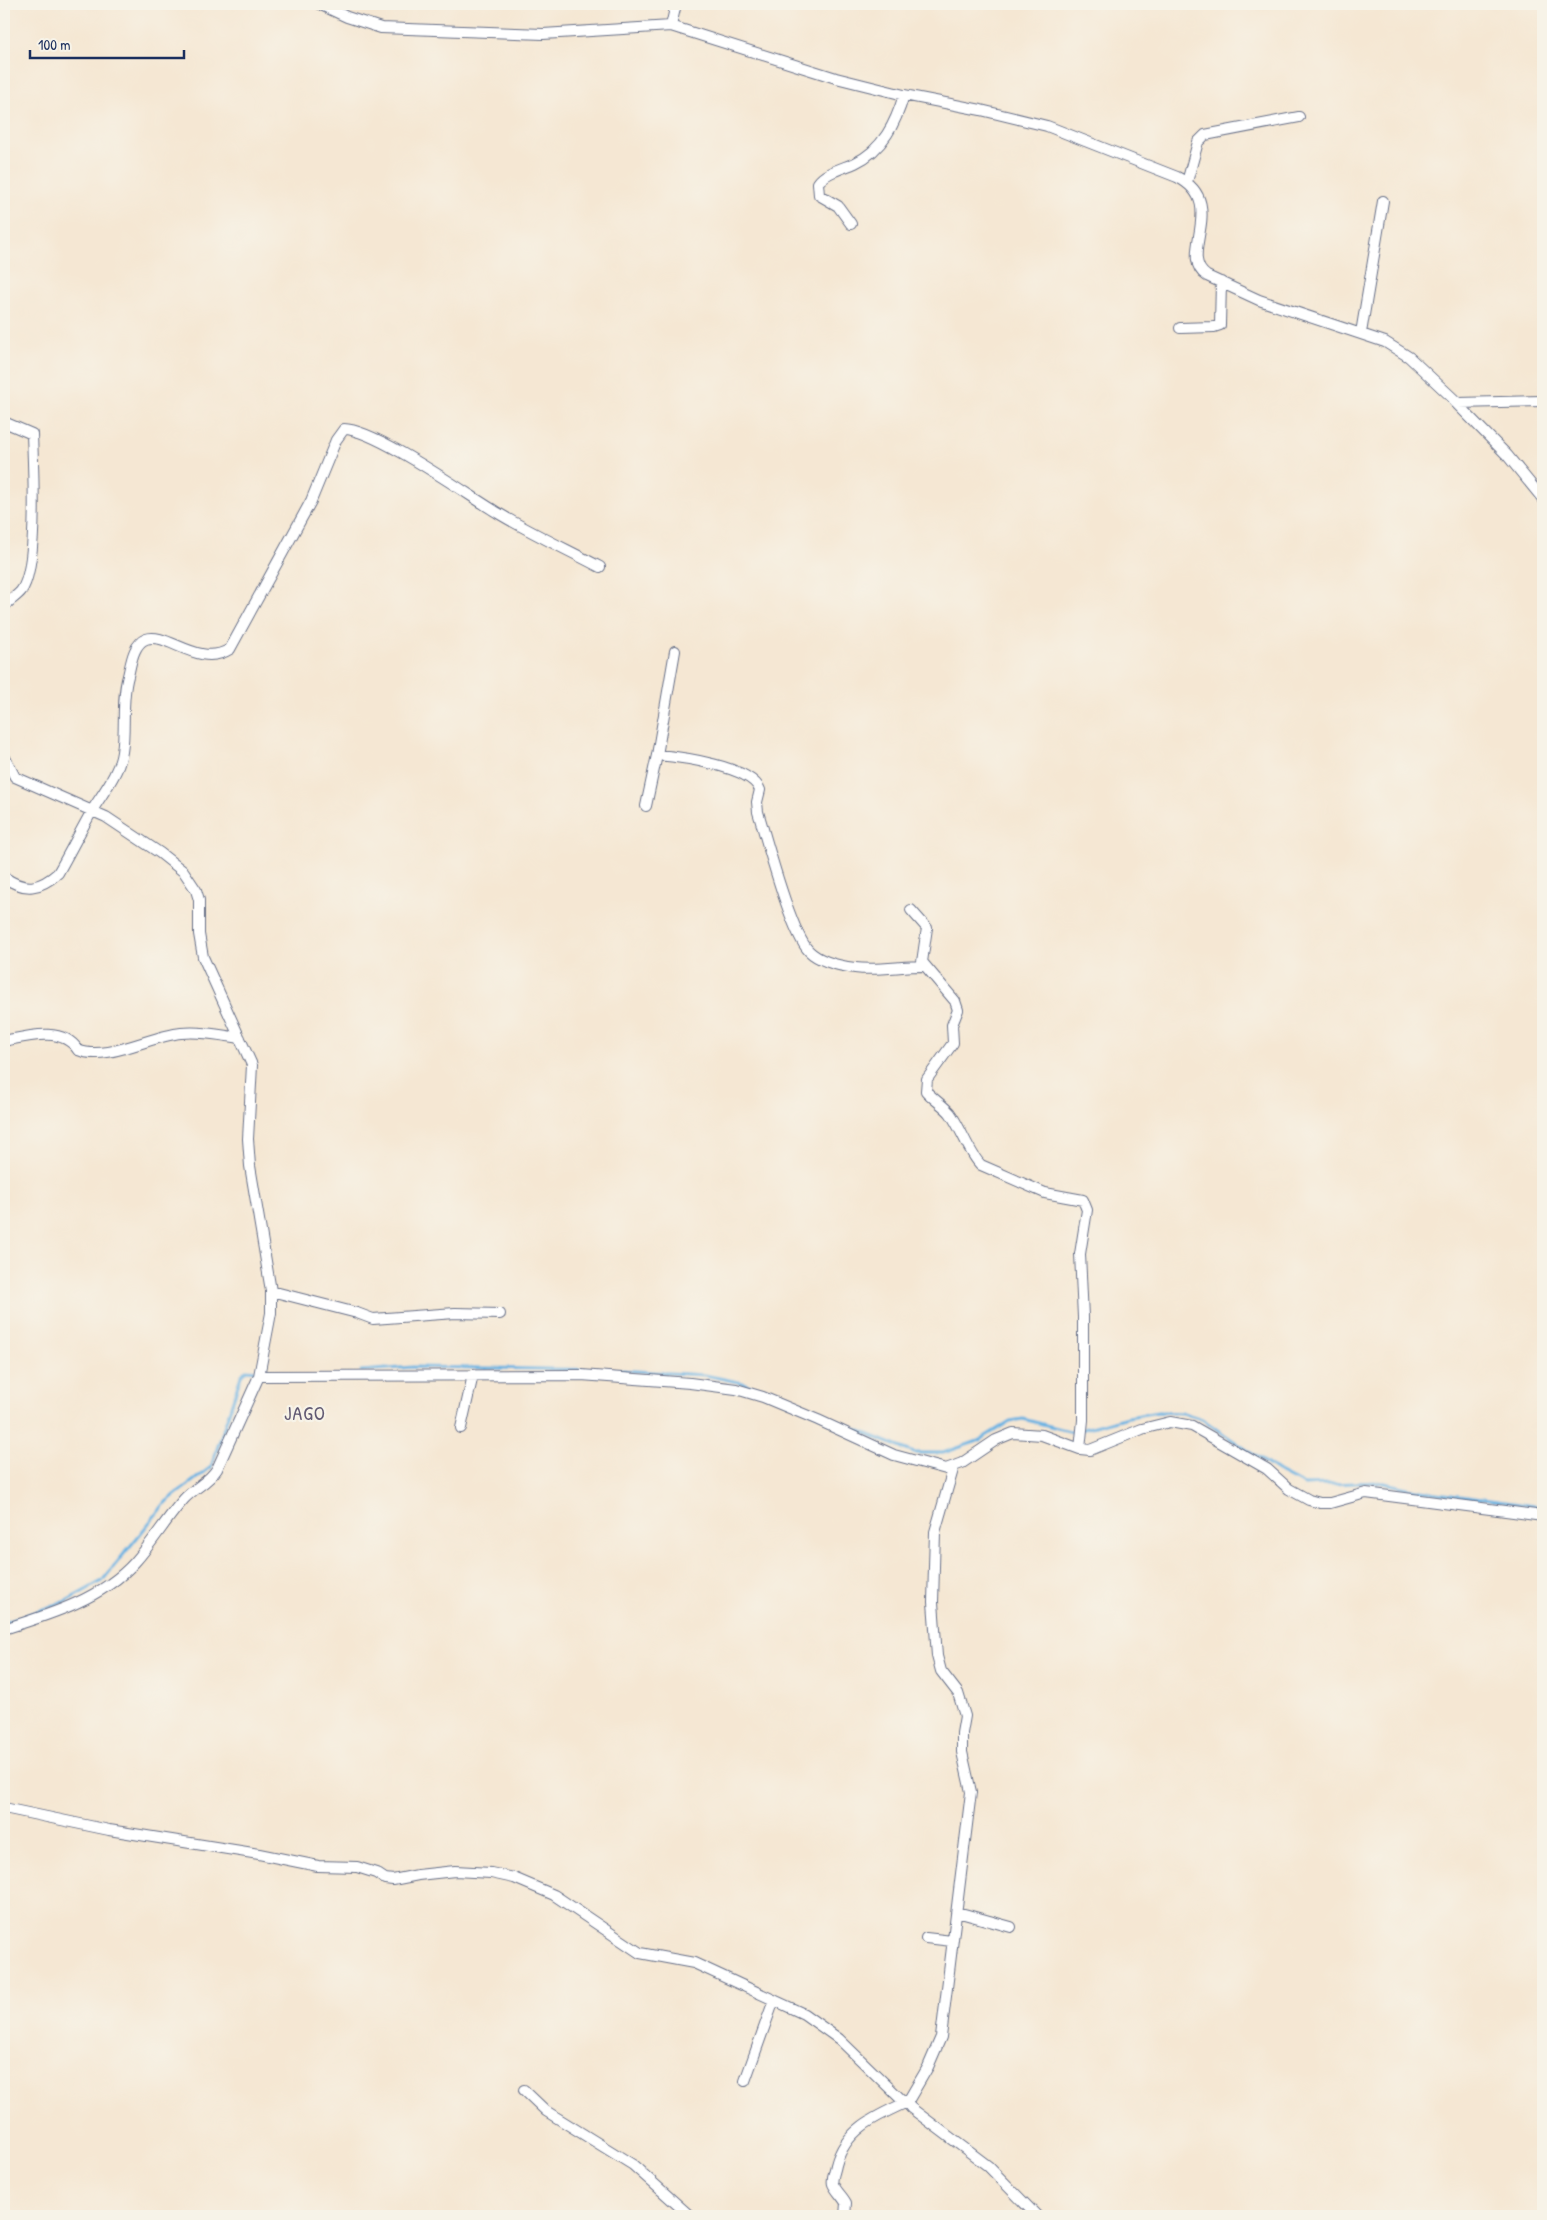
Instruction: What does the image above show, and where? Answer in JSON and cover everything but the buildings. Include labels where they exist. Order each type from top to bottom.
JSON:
[{"type":"street","points":[[319,4],[347,17],[381,28],[543,34],[670,26],[836,78],[1047,126],[1187,182],[1197,191],[1201,202],[1201,228],[1197,254],[1199,267],[1204,274],[1258,300],[1385,342],[1409,357],[1507,455],[1543,499]]},
{"type":"street","points":[[670,26],[676,4]]},
{"type":"street","points":[[851,224],[838,206],[819,195],[818,183],[824,177],[859,161],[886,136],[897,119],[904,95]]},
{"type":"street","points":[[1187,182],[1198,142],[1205,135],[1299,117]]},
{"type":"street","points":[[1361,333],[1383,201]]},
{"type":"street","points":[[1180,328],[1214,328],[1220,325],[1221,282]]},
{"type":"street","points":[[1454,401],[1469,403],[1543,401]]},
{"type":"street","points":[[4,422],[32,434],[34,520],[28,577],[22,590],[4,606]]},
{"type":"street","points":[[4,878],[22,886],[34,887],[46,884],[58,873],[116,772],[122,753],[125,685],[136,649],[146,639],[154,638],[188,651],[202,654],[230,649],[311,501],[336,440],[344,429],[350,429],[376,440],[464,490],[499,514],[600,566]]},
{"type":"street","points":[[646,806],[651,789],[675,651]]},
{"type":"street","points":[[657,755],[687,758],[718,766],[756,781],[760,790],[757,802],[758,812],[794,920],[809,951],[827,961],[854,968],[878,970],[923,966]]},
{"type":"street","points":[[4,756],[15,777],[106,817],[160,853],[184,872],[196,890],[199,900],[199,934],[203,957],[252,1065],[248,1139],[250,1166],[271,1291],[272,1313],[261,1372],[217,1469],[210,1480],[185,1498],[135,1563],[92,1594],[58,1611],[4,1629]]},
{"type":"street","points":[[911,910],[927,928],[922,957],[923,966],[955,1001],[958,1007],[952,1025],[952,1042],[927,1079],[925,1087],[927,1093],[948,1112],[966,1138],[977,1161],[981,1165],[1045,1193],[1084,1200],[1086,1204],[1087,1214],[1080,1254],[1083,1317],[1083,1420],[1080,1445]]},
{"type":"street","points":[[4,1040],[30,1035],[58,1036],[68,1038],[78,1050],[97,1054],[107,1053],[162,1036],[183,1033],[240,1038]]},
{"type":"street","points":[[271,1291],[357,1313],[373,1319],[455,1313],[500,1314]]},
{"type":"street","points":[[261,1372],[581,1375],[690,1383],[736,1389],[763,1397],[894,1455],[937,1468],[954,1466],[996,1440],[1014,1433],[1042,1435],[1096,1449],[1142,1429],[1170,1422],[1181,1423],[1192,1426],[1266,1469],[1298,1494],[1320,1503],[1330,1503],[1366,1493],[1543,1516]]},
{"type":"street","points":[[461,1428],[473,1374]]},
{"type":"street","points":[[845,2216],[846,2203],[834,2186],[833,2180],[842,2150],[856,2129],[869,2120],[906,2103],[939,2044],[952,1941],[958,1912],[972,1792],[962,1752],[962,1733],[965,1716],[963,1705],[958,1693],[941,1671],[937,1656],[933,1602],[935,1532],[954,1466]]},
{"type":"street","points":[[4,1808],[109,1830],[260,1854],[318,1866],[356,1867],[376,1873],[385,1879],[393,1880],[455,1871],[491,1873],[514,1878],[554,1895],[640,1953],[694,1963],[804,2014],[839,2039],[911,2108],[998,2175],[1037,2216]]},
{"type":"street","points":[[958,1912],[1011,1927]]},
{"type":"street","points":[[926,1938],[952,1941]]},
{"type":"street","points":[[745,2081],[774,2000]]},
{"type":"street","points":[[524,2090],[546,2111],[633,2166],[690,2216]]},
{"type":"waterway","points":[[361,1371],[413,1367],[618,1370],[705,1375],[743,1383],[914,1453],[943,1453],[978,1441],[1010,1421],[1023,1419],[1073,1432],[1128,1417],[1158,1412],[1183,1413],[1202,1419],[1279,1472],[1304,1485],[1380,1482],[1421,1491],[1543,1507]]},
{"type":"waterway","points":[[4,1623],[66,1601],[102,1581],[166,1502],[211,1467],[241,1376],[246,1370],[258,1371]]},
{"type":"district","name":"JAGO","points":[[305,1412]]}]
